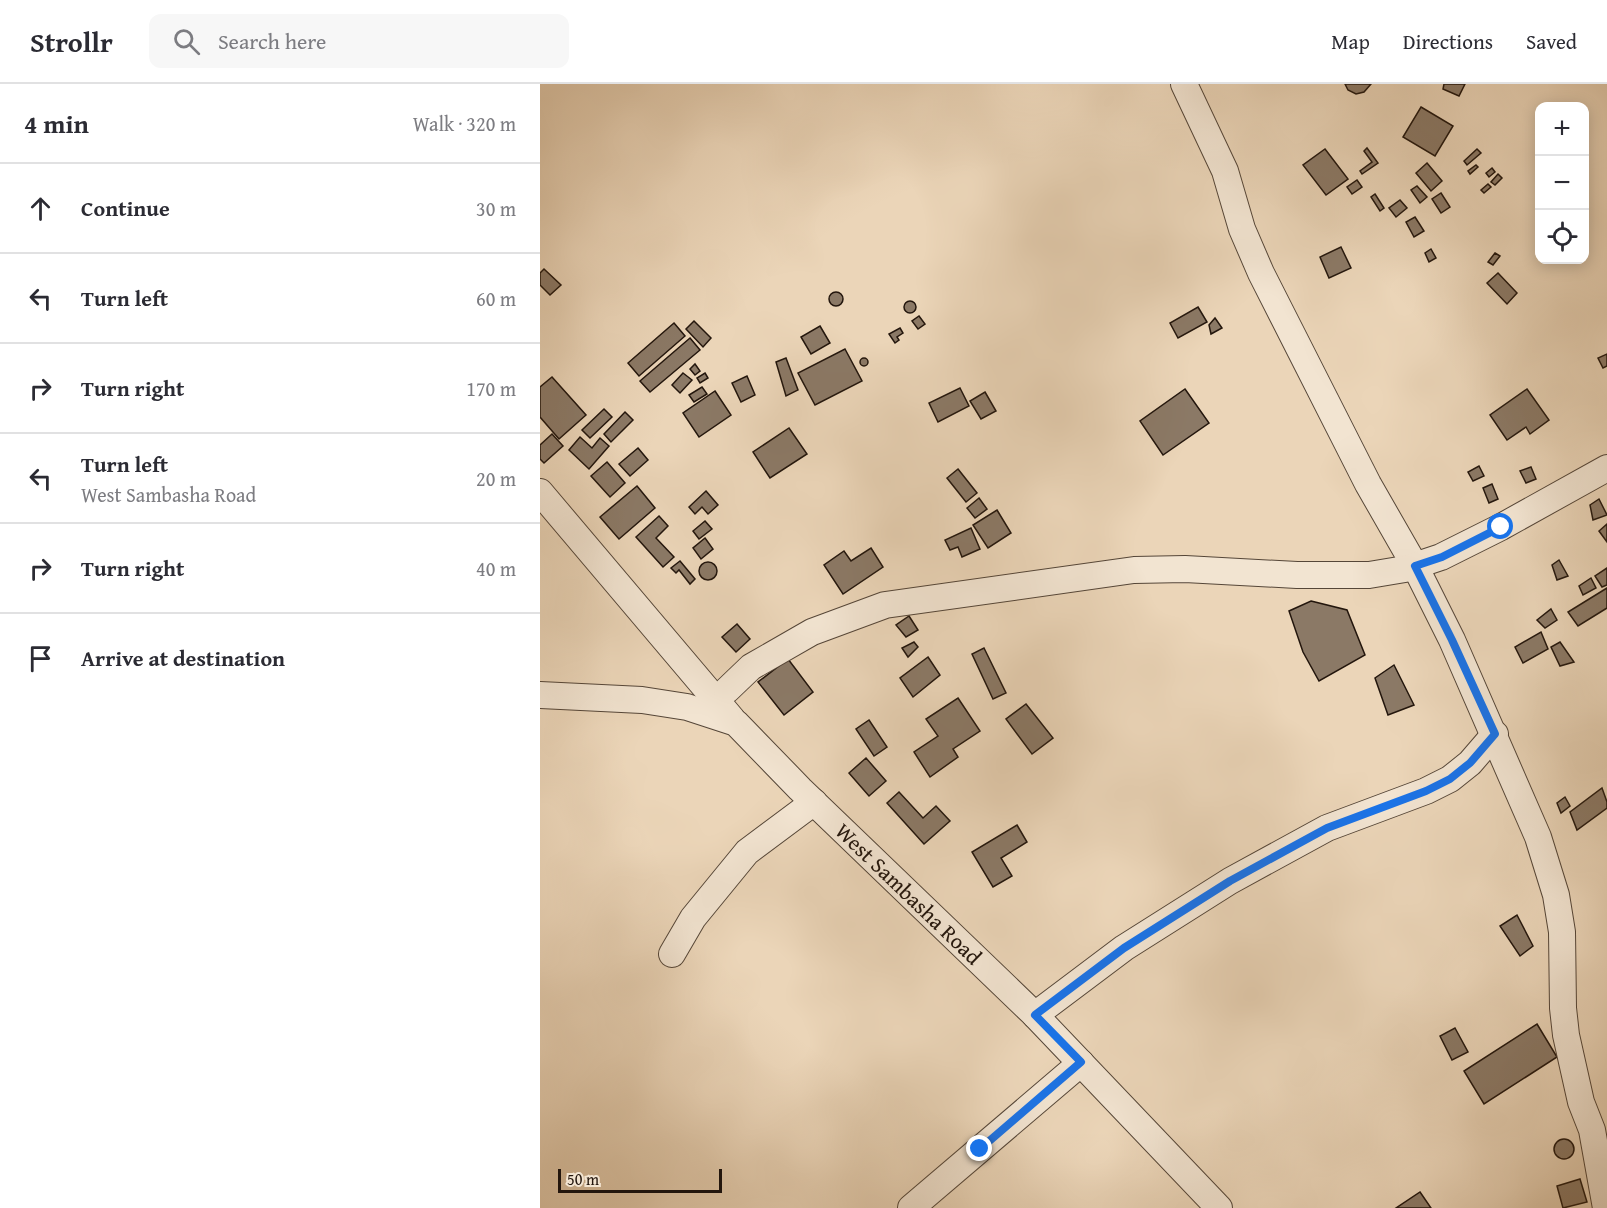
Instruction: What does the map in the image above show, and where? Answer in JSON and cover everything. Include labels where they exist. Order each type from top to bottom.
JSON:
[{"type":"street","points":[[1184,84],[1225,171],[1242,230],[1261,273],[1368,484],[1415,566],[1452,640],[1495,734],[1538,837],[1556,895],[1562,932],[1563,1008],[1566,1035],[1581,1102],[1592,1130],[1606,1208]]},
{"type":"street","points":[[727,690],[751,667],[812,632],[885,604],[1134,570],[1185,569],[1342,575],[1369,574],[1415,566],[1442,557],[1501,527],[1607,468]]},
{"type":"street","points":[[540,492],[736,723]]},
{"type":"street","name":"West Sambasha Road","points":[[540,694],[642,700],[676,705],[736,723],[814,802],[1035,1015],[1220,1208]]},
{"type":"street","points":[[1035,1015],[1124,948],[1230,881],[1327,828],[1426,791],[1450,779],[1470,763],[1495,734]]},
{"type":"street","points":[[672,954],[693,918],[747,852],[814,802]]},
{"type":"street","points":[[911,1208],[1081,1062]]},
{"type":"building","points":[[1345,84],[1371,84],[1364,92],[1356,94],[1348,90]]},
{"type":"building","points":[[1444,84],[1465,84],[1459,96],[1443,89]]},
{"type":"building","points":[[1421,107],[1453,126],[1435,156],[1403,137]]},
{"type":"building","points":[[1367,148],[1378,163],[1362,174],[1360,171],[1372,162],[1364,151]]},
{"type":"building","points":[[1325,149],[1348,179],[1326,195],[1303,165]]},
{"type":"building","points":[[1477,149],[1481,153],[1467,165],[1464,161]]},
{"type":"building","points":[[1427,163],[1442,181],[1431,191],[1416,173]]},
{"type":"building","points":[[1476,165],[1478,167],[1470,174],[1468,171]]},
{"type":"building","points":[[1492,168],[1495,172],[1489,177],[1486,173]]},
{"type":"building","points":[[1498,174],[1502,178],[1495,185],[1491,182]]},
{"type":"building","points":[[1357,180],[1362,187],[1352,194],[1347,187]]},
{"type":"building","points":[[1488,184],[1491,187],[1484,193],[1481,190]]},
{"type":"building","points":[[1417,186],[1427,197],[1420,203],[1411,190]]},
{"type":"building","points":[[1441,193],[1450,207],[1441,213],[1432,199]]},
{"type":"building","points":[[1375,194],[1384,208],[1380,211],[1371,197]]},
{"type":"building","points":[[1400,200],[1407,208],[1396,217],[1389,208]]},
{"type":"building","points":[[1415,217],[1424,231],[1414,237],[1406,222]]},
{"type":"building","points":[[1341,247],[1351,268],[1329,278],[1320,257]]},
{"type":"building","points":[[1431,249],[1436,258],[1429,262],[1425,253]]},
{"type":"building","points":[[1495,253],[1500,256],[1493,265],[1488,262]]},
{"type":"building","points":[[544,269],[561,285],[550,295],[540,285],[540,273]]},
{"type":"building","points":[[1498,273],[1517,293],[1507,304],[1487,283]]},
{"type":"building","points":[[833,292],[839,292],[843,299],[839,306],[833,306],[829,302],[829,296]]},
{"type":"building","points":[[912,301],[916,307],[912,313],[908,313],[904,305]]},
{"type":"building","points":[[1198,307],[1207,322],[1178,338],[1170,323]]},
{"type":"building","points":[[919,316],[925,324],[918,329],[912,321]]},
{"type":"building","points":[[1215,318],[1222,328],[1211,334],[1209,325]]},
{"type":"building","points":[[694,321],[711,338],[703,347],[686,329]]},
{"type":"building","points":[[674,323],[685,336],[639,376],[628,363]]},
{"type":"building","points":[[820,326],[830,343],[811,354],[801,337]]},
{"type":"building","points":[[900,328],[903,333],[897,337],[899,340],[895,343],[889,334]]},
{"type":"building","points":[[690,338],[700,350],[650,392],[640,381]]},
{"type":"building","points":[[845,349],[862,381],[815,405],[798,373]]},
{"type":"building","points":[[1607,354],[1607,366],[1603,368],[1598,358]]},
{"type":"building","points":[[786,358],[798,390],[786,396],[776,362]]},
{"type":"building","points":[[864,358],[868,362],[864,366],[860,362]]},
{"type":"building","points":[[695,364],[700,371],[695,375],[690,369]]},
{"type":"building","points":[[683,373],[692,380],[680,393],[672,385]]},
{"type":"building","points":[[705,373],[708,378],[700,383],[697,378]]},
{"type":"building","points":[[747,376],[755,395],[741,402],[732,383]]},
{"type":"building","points":[[552,377],[586,415],[559,439],[540,417],[540,387]]},
{"type":"building","points":[[702,387],[707,394],[694,402],[689,395]]},
{"type":"building","points":[[960,388],[969,406],[938,422],[929,403]]},
{"type":"building","points":[[1185,389],[1209,423],[1163,455],[1140,421]]},
{"type":"building","points":[[1527,389],[1549,420],[1530,434],[1526,427],[1507,440],[1490,415]]},
{"type":"building","points":[[715,391],[731,415],[699,437],[683,413]]},
{"type":"building","points":[[985,392],[996,411],[981,419],[970,401]]},
{"type":"building","points":[[604,409],[612,417],[590,438],[582,430]]},
{"type":"building","points":[[625,412],[633,420],[611,442],[604,434]]},
{"type":"building","points":[[789,428],[807,454],[770,478],[753,452]]},
{"type":"building","points":[[552,434],[563,446],[544,463],[540,459],[540,445]]},
{"type":"building","points":[[580,437],[592,448],[600,438],[609,446],[589,469],[569,450]]},
{"type":"building","points":[[638,448],[648,460],[630,476],[619,464]]},
{"type":"building","points":[[607,462],[625,483],[610,497],[591,476]]},
{"type":"building","points":[[1479,466],[1484,476],[1473,481],[1468,472]]},
{"type":"building","points":[[1531,467],[1536,479],[1526,483],[1520,471]]},
{"type":"building","points":[[958,469],[977,493],[966,502],[947,478]]},
{"type":"building","points":[[1492,484],[1498,499],[1489,503],[1483,488]]},
{"type":"building","points":[[637,486],[655,508],[619,539],[600,517]]},
{"type":"building","points":[[706,491],[718,505],[708,514],[702,507],[695,514],[689,507]]},
{"type":"building","points":[[979,498],[987,509],[975,518],[967,508]]},
{"type":"building","points":[[1599,499],[1607,515],[1593,520],[1590,505]]},
{"type":"building","points":[[997,510],[1011,533],[988,548],[973,525]]},
{"type":"building","points":[[659,516],[668,526],[656,538],[674,557],[663,567],[636,537]]},
{"type":"building","points":[[705,521],[712,529],[699,539],[693,531]]},
{"type":"building","points":[[1607,524],[1607,542],[1599,531]]},
{"type":"building","points":[[971,528],[980,549],[962,557],[958,547],[950,550],[945,540]]},
{"type":"building","points":[[705,538],[713,549],[701,559],[693,548]]},
{"type":"building","points":[[871,548],[883,567],[843,594],[824,565],[844,551],[851,561]]},
{"type":"building","points":[[1559,560],[1568,576],[1557,580],[1552,565]]},
{"type":"building","points":[[680,561],[695,579],[690,584],[679,570],[676,573],[671,568]]},
{"type":"building","points":[[708,562],[714,565],[717,571],[714,577],[708,580],[702,577],[699,571],[702,565]]},
{"type":"building","points":[[1607,568],[1607,585],[1602,587],[1595,576]]},
{"type":"building","points":[[1591,578],[1596,588],[1583,595],[1579,586]]},
{"type":"building","points":[[1607,588],[1607,608],[1578,626],[1568,612]]},
{"type":"building","points":[[1311,601],[1347,610],[1365,655],[1319,681],[1303,652],[1289,611]]},
{"type":"building","points":[[1551,609],[1557,620],[1545,628],[1537,620]]},
{"type":"building","points":[[909,616],[918,630],[906,637],[896,625]]},
{"type":"building","points":[[737,624],[750,639],[736,652],[722,637]]},
{"type":"building","points":[[1541,632],[1548,649],[1523,663],[1515,647]]},
{"type":"building","points":[[914,642],[918,647],[908,657],[902,648]]},
{"type":"building","points":[[1560,642],[1574,662],[1560,666],[1551,647]]},
{"type":"building","points":[[984,648],[1006,693],[993,699],[972,654]]},
{"type":"building","points":[[928,657],[940,675],[913,697],[900,678]]},
{"type":"building","points":[[788,659],[813,692],[784,715],[758,682]]},
{"type":"building","points":[[1394,665],[1414,705],[1388,715],[1375,678]]},
{"type":"building","points":[[958,698],[980,731],[953,749],[958,757],[930,777],[914,752],[938,736],[926,719]]},
{"type":"building","points":[[1026,704],[1053,738],[1032,754],[1006,719]]},
{"type":"building","points":[[869,720],[887,747],[874,756],[856,729]]},
{"type":"building","points":[[866,758],[886,781],[869,796],[849,773]]},
{"type":"building","points":[[1602,788],[1607,808],[1577,830],[1570,812]]},
{"type":"building","points":[[899,792],[923,818],[936,806],[950,821],[924,844],[887,803]]},
{"type":"building","points":[[1565,797],[1570,806],[1561,813],[1557,803]]},
{"type":"building","points":[[1017,825],[1027,842],[1001,858],[1012,876],[993,887],[972,852]]},
{"type":"building","points":[[1517,915],[1533,946],[1520,956],[1500,926]]},
{"type":"building","points":[[1537,1024],[1557,1057],[1484,1104],[1464,1071]]},
{"type":"building","points":[[1455,1028],[1468,1052],[1452,1060],[1440,1036]]},
{"type":"building","points":[[1564,1139],[1571,1142],[1574,1149],[1571,1156],[1564,1159],[1557,1156],[1554,1149],[1557,1142]]},
{"type":"building","points":[[1580,1179],[1587,1202],[1563,1208],[1557,1186]]},
{"type":"building","points":[[1420,1192],[1431,1208],[1396,1208]]},
{"type":"route","points":[[980,1149],[1081,1062],[1035,1015],[1124,948],[1230,881],[1327,828],[1426,791],[1450,779],[1470,763],[1495,734],[1415,566],[1442,557],[1501,527]]}]
